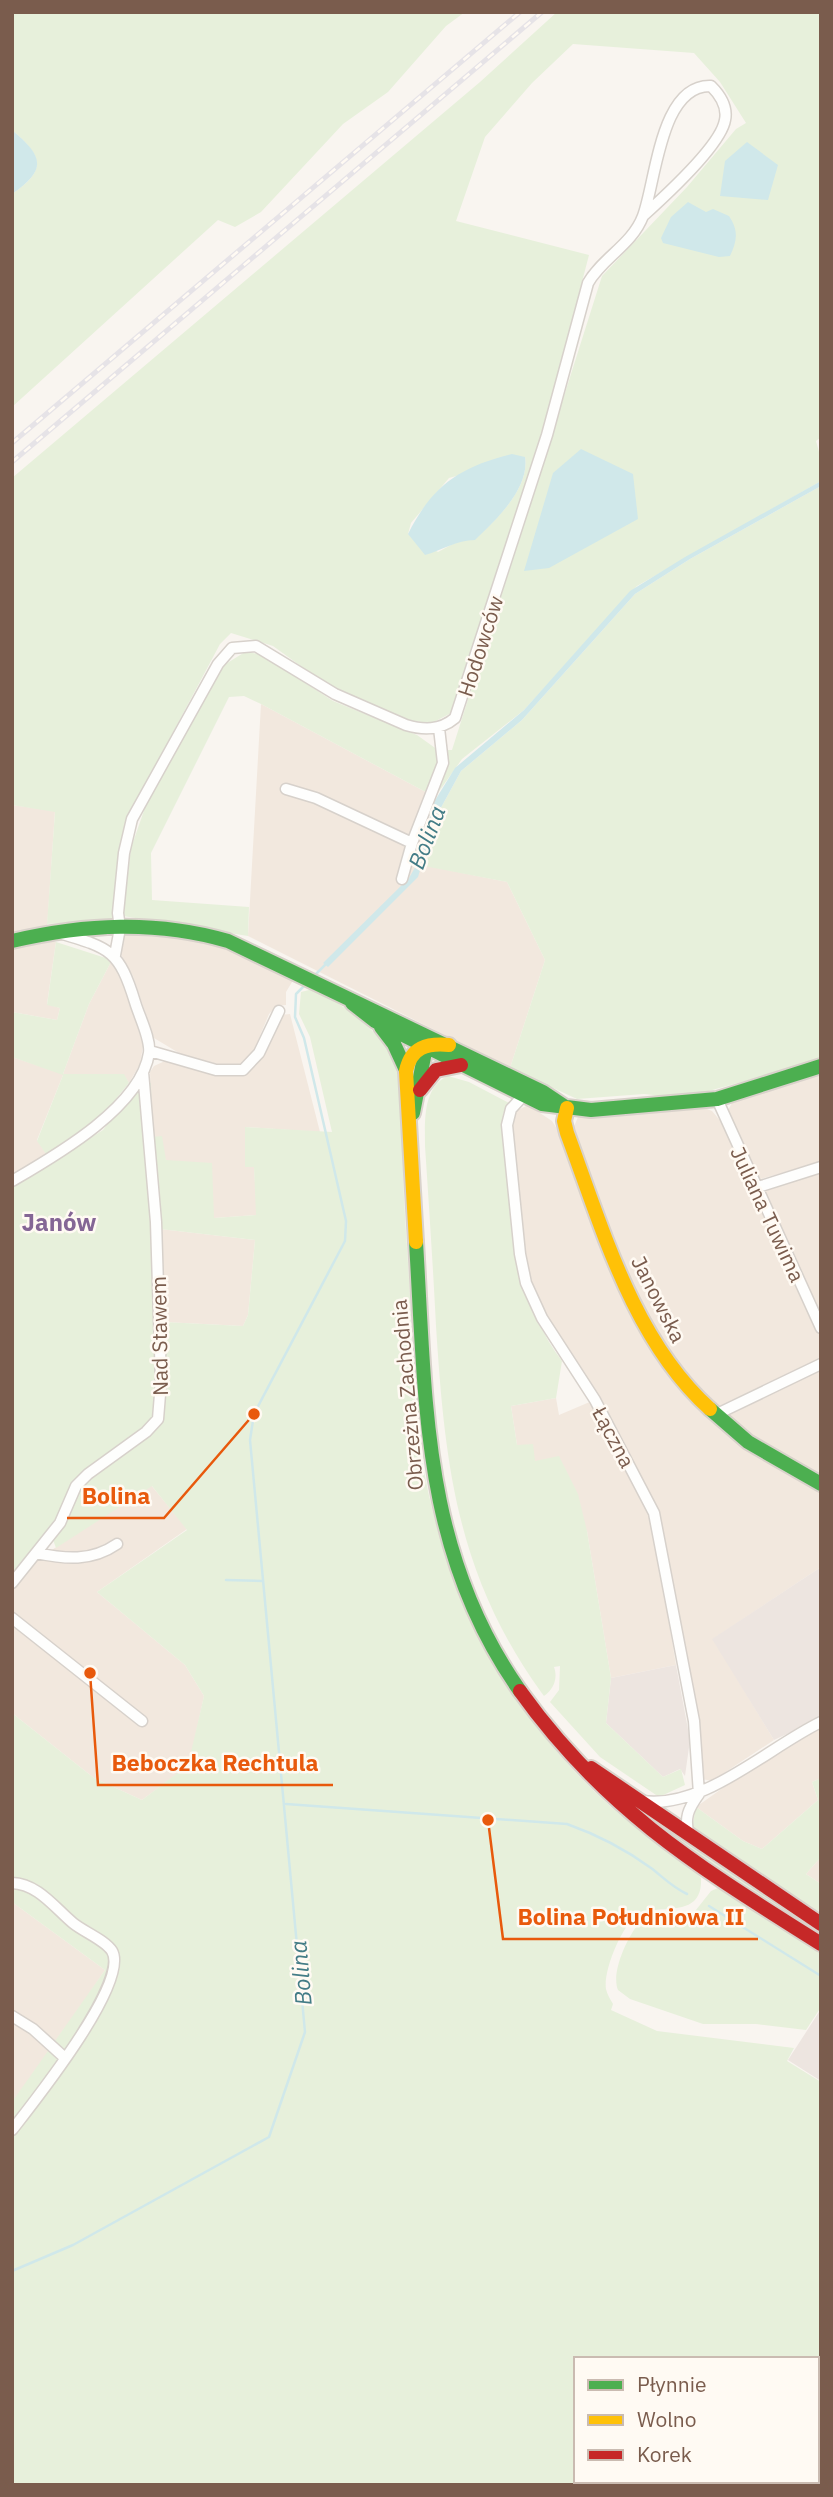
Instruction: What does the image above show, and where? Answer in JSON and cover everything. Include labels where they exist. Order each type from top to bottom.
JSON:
[{"type":"street","name":"Hodowców","points":[[439,727],[447,724],[460,710],[547,435],[588,283],[593,273],[631,236],[643,216],[676,185],[722,130],[726,118],[723,99],[711,86],[698,86],[678,103],[659,151],[643,216]]},
{"type":"street","points":[[114,951],[120,928],[118,913],[124,853],[135,811],[218,664],[232,648],[256,646],[346,699],[417,728],[439,727],[443,741],[443,763],[412,843],[402,879]]},
{"type":"street","points":[[286,789],[316,798],[412,843]]},
{"type":"street","points":[[100,946],[98,936],[102,928]]},
{"type":"street","points":[[12,1181],[81,1139],[113,1111],[143,1072],[150,1051],[124,970],[102,928]]},
{"type":"street","points":[[12,941],[55,932],[102,928],[170,930],[225,940],[415,1028],[567,1108]]},
{"type":"street","points":[[55,932],[114,951]]},
{"type":"street","points":[[333,990],[375,1021],[523,1096],[542,1104],[567,1108],[591,1110],[717,1099],[821,1066]]},
{"type":"street","points":[[150,1051],[216,1070],[243,1070],[259,1053],[279,1011]]},
{"type":"street","points":[[375,1021],[394,1044],[406,1071]]},
{"type":"street","points":[[415,1028],[424,1045]]},
{"type":"street","points":[[406,1071],[409,1056],[424,1045],[449,1045]]},
{"type":"street","name":"Obrzeżna Zachodnia","points":[[411,1123],[424,1045]]},
{"type":"street","name":"Obrzeżna Zachodnia","points":[[418,1093],[438,1067],[448,1064],[463,1065]]},
{"type":"street","name":"Obrzeżna Zachodnia","points":[[406,1071],[425,1405],[439,1505],[457,1567],[482,1626],[530,1705],[605,1792],[645,1825],[821,1944]]},
{"type":"street","name":"Nad Stawem","points":[[12,1583],[60,1523],[76,1486],[88,1474],[146,1432],[158,1419],[161,1382],[156,1222],[146,1138],[143,1072]]},
{"type":"street","name":"Łączna","points":[[523,1096],[511,1109],[507,1125],[520,1254],[526,1283],[542,1318],[595,1400],[654,1513],[694,1721],[699,1794]]},
{"type":"street","name":"Juliana Tuwima","points":[[717,1099],[755,1188],[821,1328]]},
{"type":"street","name":"Janowska","points":[[567,1108],[564,1121],[567,1133],[598,1221],[640,1318],[660,1352],[715,1415],[740,1436],[821,1484]]},
{"type":"street","points":[[755,1188],[821,1167]]},
{"type":"street","points":[[715,1415],[821,1364]]},
{"type":"street","points":[[36,1553],[81,1558],[102,1554],[117,1544]]},
{"type":"street","points":[[12,1618],[142,1721]]},
{"type":"street","points":[[638,1800],[656,1803],[699,1794],[821,1722]]},
{"type":"street","name":"Obrzeżna Zachodnia","points":[[570,1753],[821,1924]]},
{"type":"street","points":[[689,1836],[685,1822],[689,1808],[699,1794]]},
{"type":"street","points":[[12,1883],[34,1888],[75,1924],[111,1950],[113,1957],[108,1986],[89,2025],[12,2130]]},
{"type":"street","points":[[12,2016],[33,2029],[65,2058]]},
{"type":"shaded area","points":[[261,704],[435,797],[413,863],[507,882],[545,960],[510,1068],[248,936]]},
{"type":"shaded area","points":[[12,805],[55,811],[47,928],[12,936]]},
{"type":"shaded area","points":[[174,935],[211,941],[243,951],[295,977],[286,992],[286,1005],[277,1006],[269,1014],[252,1055],[244,1064],[226,1066],[184,1056],[154,1038],[133,976],[119,951],[122,936]]},
{"type":"shaded area","points":[[47,940],[56,942],[47,1004],[60,1008],[57,1020],[12,1012],[12,947]]},
{"type":"shaded area","points":[[112,960],[125,983],[143,1046],[140,1064],[129,1083],[123,1074],[63,1075],[37,1140],[48,1156],[12,1178],[12,1057],[63,1074],[89,1004]]},
{"type":"shaded area","points":[[290,1014],[320,1132],[245,1127],[246,1167],[254,1166],[257,1215],[214,1218],[166,1160],[152,1137],[150,1072],[154,1066],[165,1061],[206,1073],[239,1076],[257,1064],[281,1015]]},
{"type":"shaded area","points":[[821,1073],[821,1162],[760,1179],[754,1178],[728,1110],[732,1103]]},
{"type":"shaded area","points":[[528,1105],[552,1121],[559,1132],[634,1318],[675,1381],[821,1489],[821,1567],[713,1639],[774,1740],[712,1781],[702,1779],[658,1522],[540,1310],[528,1275],[510,1134],[514,1112]]},
{"type":"shaded area","points":[[702,1107],[712,1111],[723,1124],[821,1339],[819,1360],[719,1409],[711,1406],[662,1348],[602,1221],[573,1129],[578,1117]]},
{"type":"shaded area","points":[[821,1173],[821,1320],[763,1190]]},
{"type":"shaded area","points":[[160,1229],[255,1240],[248,1315],[243,1326],[164,1322]]},
{"type":"shaded area","points":[[821,1369],[821,1478],[745,1436],[726,1416]]},
{"type":"shaded area","points":[[556,1398],[559,1415],[592,1401],[651,1515],[676,1665],[611,1678],[587,1531],[535,1461],[517,1445],[511,1406]]},
{"type":"shaded area","points":[[151,1485],[187,1529],[97,1592],[185,1665],[204,1696],[189,1765],[142,1800],[94,1778],[12,1713],[12,1589],[38,1559]]},
{"type":"shaded area","points":[[821,1567],[821,1718],[774,1740],[712,1639]]},
{"type":"shaded area","points":[[676,1665],[690,1740],[685,1776],[680,1769],[663,1777],[606,1723],[611,1678]]},
{"type":"shaded area","points":[[821,1729],[821,1778],[812,1782],[818,1800],[762,1849],[743,1841],[696,1807],[768,1756]]},
{"type":"shaded area","points":[[821,1857],[821,1884],[806,1874]]},
{"type":"shaded area","points":[[12,1902],[105,1970],[12,2108]]},
{"type":"shaded area","points":[[821,2009],[821,2081],[788,2060]]},
{"type":"green space","points":[[12,12],[465,12],[446,26],[388,92],[343,124],[261,212],[235,227],[218,220],[12,407],[12,194],[31,177],[37,162],[30,147],[12,130]]},
{"type":"green space","points":[[557,12],[821,12],[821,437],[816,441],[821,459],[821,481],[637,586],[524,710],[462,759],[435,797],[261,704],[244,696],[229,697],[151,853],[152,900],[249,907],[248,936],[123,916],[131,848],[147,802],[224,665],[245,652],[261,654],[333,701],[417,735],[438,750],[452,750],[602,276],[687,187],[736,129],[746,123],[720,82],[694,53],[573,44],[532,83],[485,137],[456,221],[589,255],[544,428],[453,712],[432,723],[404,720],[320,680],[273,646],[231,633],[220,644],[128,817],[119,853],[112,919],[47,924],[55,812],[12,805],[12,478],[480,82]],"holes":[[[525,457],[525,469],[517,492],[510,502],[475,539],[460,540],[438,552],[408,534],[411,523],[449,478]]]},
{"type":"green space","points":[[821,486],[821,1060],[694,1095],[671,1097],[644,1094],[577,1099],[510,1068],[545,960],[507,882],[424,866],[437,815],[461,771],[522,720],[635,594],[690,559]]},
{"type":"green space","points":[[56,942],[112,960],[89,1004],[63,1074],[124,1074],[129,1083],[102,1116],[46,1154],[37,1141],[63,1075],[12,1057],[12,1012],[57,1020],[60,1008],[47,1005]]},
{"type":"green space","points":[[313,989],[341,1005],[377,1035],[401,1076],[405,1108],[404,1186],[418,1436],[437,1528],[470,1617],[491,1658],[544,1736],[610,1806],[687,1864],[701,1878],[700,1891],[695,1900],[678,1908],[647,1911],[638,1915],[626,1928],[607,1971],[606,1989],[613,2004],[611,2010],[657,2031],[794,2048],[787,2061],[821,2082],[821,2485],[12,2485],[12,2102],[105,1970],[12,1902],[12,1713],[94,1778],[142,1800],[188,1765],[204,1696],[185,1665],[97,1592],[187,1530],[152,1486],[56,1548],[49,1529],[38,1559],[12,1589],[12,1187],[103,1130],[140,1083],[151,1083],[152,1137],[162,1136],[166,1160],[212,1163],[214,1218],[256,1215],[254,1167],[245,1167],[245,1127],[332,1132],[310,1037],[299,1014],[301,992]],"holes":[[[160,1229],[255,1240],[248,1315],[243,1326],[164,1322]]]},
{"type":"green space","points":[[448,1076],[469,1082],[509,1103],[503,1114],[502,1135],[518,1253],[534,1311],[546,1337],[562,1361],[556,1398],[511,1406],[517,1445],[533,1444],[535,1461],[559,1456],[578,1494],[587,1531],[611,1678],[606,1723],[663,1777],[681,1769],[685,1785],[659,1797],[600,1757],[550,1702],[559,1690],[560,1666],[554,1667],[554,1683],[544,1696],[513,1648],[490,1605],[460,1518],[444,1426],[425,1146],[425,1117],[429,1097],[433,1088]]},
{"type":"green space","points":[[821,1778],[821,1857],[806,1874],[821,1884],[821,1913],[692,1828],[696,1807],[743,1841],[762,1849],[818,1800],[812,1782]]},
{"type":"green space","points":[[645,1816],[821,1930],[821,1937],[685,1847]]},
{"type":"green space","points":[[718,1888],[747,1903],[821,1951],[821,2007],[806,2030],[756,2024],[703,2024],[630,1999],[618,1990],[618,1966],[636,1927],[655,1918],[692,1915],[711,1891]]},
{"type":"water","points":[[12,130],[30,147],[37,162],[32,177],[12,194]]},
{"type":"water","points":[[747,142],[778,165],[768,200],[720,196],[725,161]]},
{"type":"water","points":[[688,202],[706,212],[713,209],[729,216],[736,236],[730,256],[719,257],[663,243],[661,238],[671,217]]},
{"type":"water","points":[[581,449],[633,474],[638,519],[549,568],[524,571],[553,473]]},
{"type":"water","points":[[512,454],[525,457],[525,469],[510,503],[475,540],[456,543],[425,555],[408,534],[437,491],[462,472]]},
{"type":"water","points":[[821,481],[821,486],[690,559],[635,594],[522,720],[461,771],[437,815],[418,877],[328,967],[323,963],[409,878],[417,864],[434,802],[455,768],[524,710],[630,591]]},
{"type":"waterway","name":"Bolina","points":[[315,975],[328,962]]},
{"type":"waterway","name":"Bolina","points":[[12,2271],[73,2245],[269,2137],[305,2032],[250,1440],[254,1414],[345,1241],[346,1221],[304,1038],[295,1017],[296,994],[308,982]]},
{"type":"waterway","points":[[226,1580],[263,1581]]},
{"type":"waterway","points":[[286,1804],[567,1824],[621,1849],[687,1894]]},
{"type":"waterway","points":[[709,1906],[821,1976]]},
{"type":"railway","points":[[12,443],[520,12]]},
{"type":"railway","points":[[12,462],[542,12]]},
{"type":"traffic: fast","points":[[12,941],[66,931],[120,927],[174,930],[228,941],[543,1092],[567,1108]]},
{"type":"traffic: fast","points":[[352,1003],[375,1021],[542,1104],[591,1110],[717,1099],[821,1066]]},
{"type":"traffic: fast","points":[[381,1027],[394,1044],[406,1070]]},
{"type":"traffic: fast","points":[[413,1113],[425,1052],[423,1041]]},
{"type":"traffic: fast","points":[[416,1242],[427,1419],[447,1531],[464,1585],[488,1638],[520,1691]]},
{"type":"traffic: fast","points":[[710,1409],[748,1442],[821,1484]]},
{"type":"traffic: slow","points":[[416,1242],[406,1071],[408,1063],[421,1048],[449,1045]]},
{"type":"traffic: slow","points":[[567,1108],[564,1121],[567,1133],[607,1243],[640,1316],[683,1381],[710,1409]]},
{"type":"traffic: jam","points":[[420,1090],[436,1070],[461,1065]]},
{"type":"traffic: jam","points":[[520,1691],[586,1770],[657,1834],[735,1889],[821,1944]]},
{"type":"traffic: jam","points":[[591,1768],[821,1924]]},
{"type":"place","name":"Bolina","points":[[254,1414]]},
{"type":"place","name":"Beboczka Rechtula","points":[[90,1673]]},
{"type":"place","name":"Bolina Południowa II","points":[[488,1820]]},
{"type":"district","name":"Janów","points":[[59,1222]]}]
